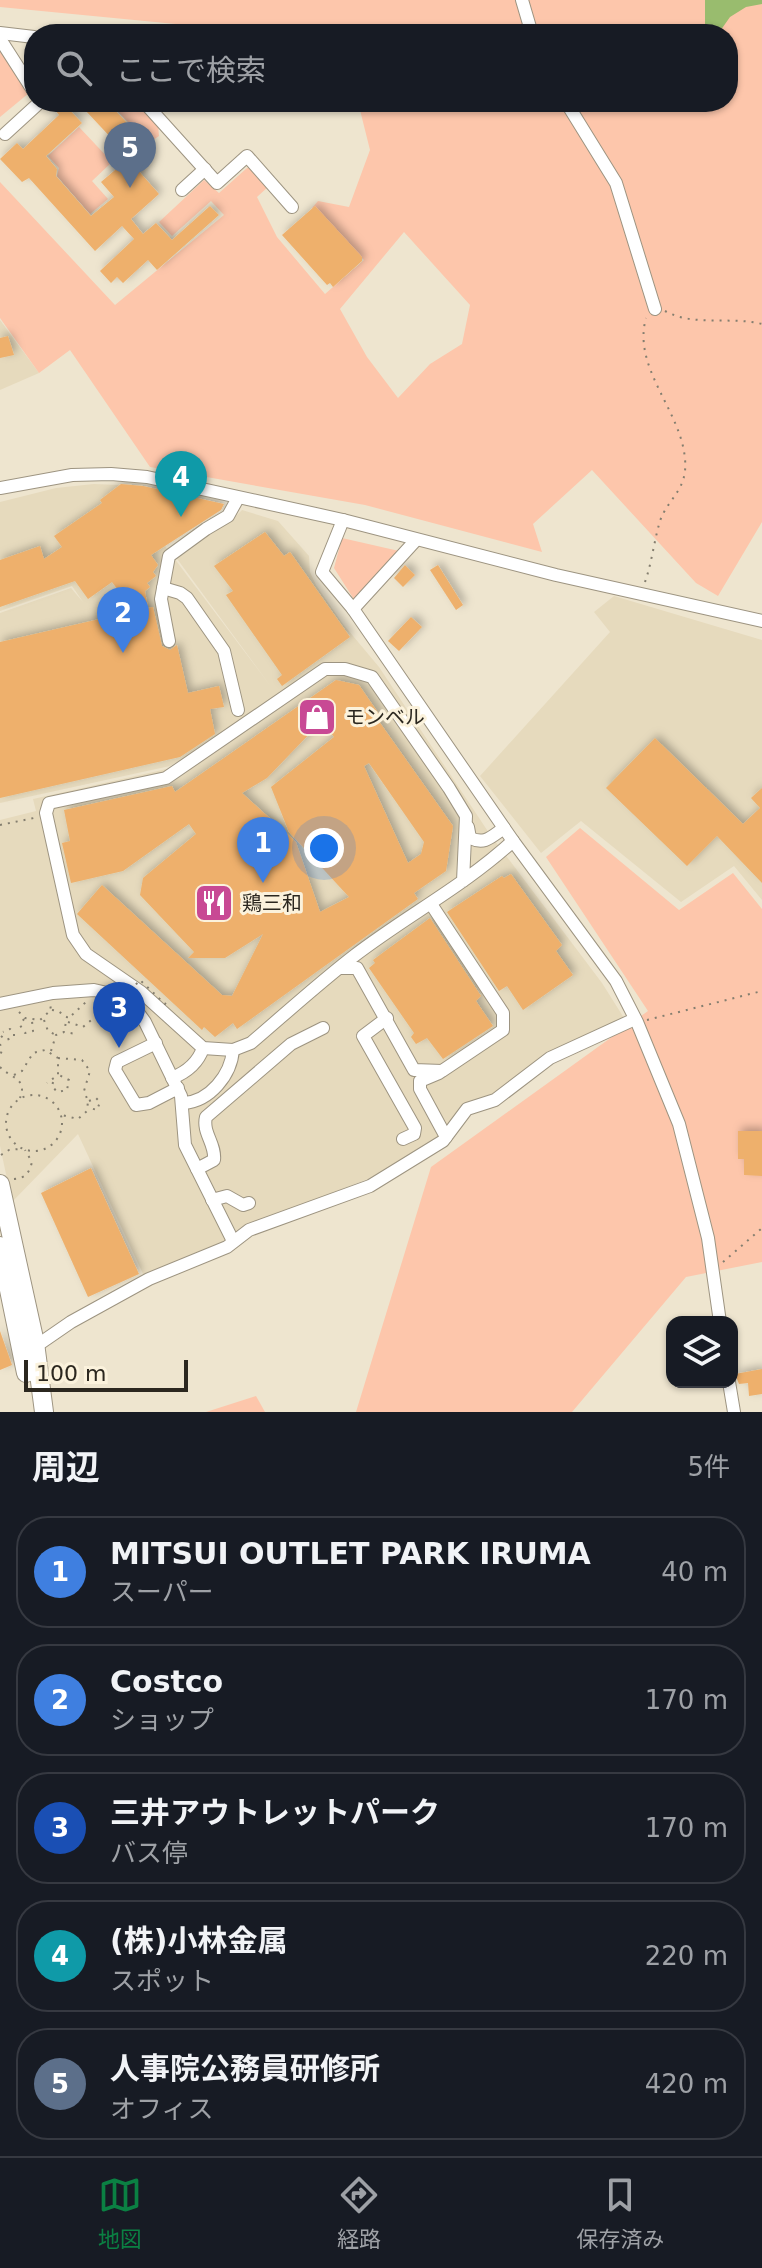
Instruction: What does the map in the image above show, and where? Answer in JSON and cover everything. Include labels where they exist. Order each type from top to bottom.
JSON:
[{"type":"highway","points":[[3,1180],[35,1343],[44,1412]]},
{"type":"highway","points":[[0,1246],[22,1345],[31,1412]]},
{"type":"street","points":[[522,0],[529,24]]},
{"type":"street","points":[[0,36],[24,37]]},
{"type":"street","points":[[0,36],[24,76]]},
{"type":"street","points":[[5,134],[29,112]]},
{"type":"street","points":[[153,112],[217,183],[247,156],[292,207]]},
{"type":"street","points":[[572,112],[616,183],[655,309]]},
{"type":"street","points":[[182,190],[205,169]]},
{"type":"street","points":[[0,488],[72,475],[147,477],[343,520],[762,621]]},
{"type":"street","points":[[169,641],[161,599],[169,556],[228,516],[238,498]]},
{"type":"street","points":[[343,520],[322,572],[353,609],[513,841],[616,981],[636,1020],[679,1124],[708,1238],[719,1316]]},
{"type":"street","points":[[353,609],[416,540]]},
{"type":"street","points":[[163,588],[187,598],[224,651],[238,710]]},
{"type":"street","points":[[504,828],[487,841],[479,843],[470,838],[466,816],[372,677],[345,669],[325,669],[166,778],[49,803],[46,813],[73,935],[86,954],[141,992],[203,1048],[233,1050],[251,1043],[340,968],[463,881],[513,841]]},
{"type":"street","points":[[463,881],[466,816]]},
{"type":"street","points":[[431,904],[503,1013],[503,1030],[442,1071],[420,1081],[420,1089],[446,1137]]},
{"type":"street","points":[[357,968],[368,947]]},
{"type":"street","points":[[340,968],[357,968]]},
{"type":"street","points":[[357,968],[414,1070],[442,1071]]},
{"type":"street","points":[[0,1004],[75,990],[107,991],[134,1007],[156,1043],[184,1103],[183,1139],[233,1241]]},
{"type":"street","points":[[387,1018],[363,1036],[415,1128],[414,1134],[403,1139]]},
{"type":"street","points":[[35,1343],[42,1342],[71,1322],[149,1279],[227,1247],[249,1230],[370,1186],[446,1137],[467,1109],[495,1100],[550,1058],[636,1020]]},
{"type":"street","points":[[197,1169],[214,1160],[215,1151],[204,1125],[206,1117],[291,1044],[323,1028]]},
{"type":"street","points":[[156,1043],[117,1062],[115,1070],[136,1105],[149,1103],[175,1083],[200,1057],[203,1048]]},
{"type":"street","points":[[184,1103],[208,1095],[232,1067],[233,1050]]},
{"type":"street","points":[[212,1200],[227,1196],[243,1205],[249,1203]]},
{"type":"street","points":[[730,1388],[734,1412]]},
{"type":"path","points":[[640,594],[652,562],[660,521],[664,510],[680,491],[686,463],[673,416],[656,384],[647,356],[642,333],[646,318],[655,309],[678,319],[747,320],[762,324]]},
{"type":"path","points":[[0,825],[36,819]]},
{"type":"path","points":[[110,1013],[140,980],[165,1004],[169,999]]},
{"type":"path","points":[[636,1020],[762,991]]},
{"type":"path","points":[[72,1015],[90,997]]},
{"type":"path","points":[[100,998],[96,1016],[103,1023],[116,1026],[119,1036]]},
{"type":"path","points":[[19,1011],[32,1021],[44,1019],[51,1010],[50,1004]]},
{"type":"path","points":[[51,1010],[65,1014],[67,1022],[64,1032]]},
{"type":"path","points":[[67,1022],[83,1027],[96,1016]]},
{"type":"path","points":[[25,1018],[20,1025],[25,1033],[33,1031],[32,1021]]},
{"type":"path","points":[[44,1019],[48,1031],[56,1035]]},
{"type":"path","points":[[0,1026],[1,1035]]},
{"type":"path","points":[[51,1052],[56,1035],[64,1032],[76,1034]]},
{"type":"path","points":[[0,1044],[0,1056]]},
{"type":"path","points":[[0,1067],[14,1075],[22,1071],[33,1053],[38,1051],[51,1052],[58,1058],[74,1058],[87,1064],[90,1077],[84,1091],[88,1103],[84,1116],[78,1119],[61,1114]]},
{"type":"path","points":[[47,1083],[58,1075],[58,1058]]},
{"type":"path","points":[[14,1075],[22,1086],[19,1099]]},
{"type":"path","points":[[53,1081],[54,1090],[67,1090],[69,1080],[58,1075]]},
{"type":"path","points":[[1,1155],[15,1148],[23,1149],[42,1150],[50,1146],[61,1132],[61,1114],[54,1103],[35,1095],[19,1099],[12,1105],[6,1124],[11,1138],[23,1149],[32,1162],[23,1178],[3,1180]]},
{"type":"path","points":[[712,1270],[762,1228]]},
{"type":"shaded area","points":[[0,0],[762,0],[762,522],[718,596],[696,583],[592,470],[533,524],[542,552],[365,505],[150,467],[70,350],[39,373],[0,318],[0,182],[115,305],[224,215],[211,201],[172,236],[159,222],[204,180],[219,193],[247,168],[252,168],[269,186],[257,197],[277,237],[325,294],[364,260],[312,208],[318,201],[349,207],[370,150],[360,112],[738,112],[738,24],[176,24],[0,7]],"holes":[[[404,232],[470,305],[462,344],[430,364],[398,398],[367,357],[340,309]]]},
{"type":"shaded area","points":[[705,0],[762,0],[762,4],[746,7],[725,24],[705,24]]},
{"type":"shaded area","points":[[0,50],[24,86],[24,97],[0,117]]},
{"type":"shaded area","points":[[118,112],[146,112],[158,125],[159,136],[153,140],[144,139]]},
{"type":"shaded area","points":[[79,127],[112,162],[92,181],[108,199],[90,214],[57,176],[59,168],[48,156]]},
{"type":"shaded area","points":[[0,320],[39,373],[0,390]]},
{"type":"shaded area","points":[[119,485],[272,688],[175,556],[232,520],[242,510],[278,521],[309,556],[310,572],[316,585],[343,624],[379,667],[489,833],[602,983],[624,1018],[546,1054],[492,1096],[470,1101],[439,1137],[373,1177],[247,1226],[222,1245],[144,1276],[78,1134],[12,1202],[0,1146],[0,820],[36,811],[33,799],[171,768],[186,757],[170,766],[0,803],[0,613],[71,588],[83,602],[72,586],[0,611],[0,502],[56,488]]},
{"type":"shaded area","points":[[342,538],[399,551],[355,601],[334,568]]},
{"type":"shaded area","points":[[614,596],[762,640],[762,900],[734,866],[681,902],[581,821],[541,853],[480,776],[610,632],[594,612]]},
{"type":"shaded area","points":[[580,828],[679,910],[733,873],[762,909],[762,1262],[686,1277],[572,1412],[356,1412],[431,1167],[648,1011],[546,857]]},
{"type":"shaded area","points":[[256,1396],[265,1412],[206,1412]]},
{"type":"building","points":[[57,112],[72,112],[82,123],[46,156],[57,169],[56,176],[91,216],[114,197],[101,182],[128,159],[159,194],[131,219],[143,234],[156,223],[172,240],[210,206],[219,215],[157,270],[148,260],[123,283],[117,277],[111,283],[100,271],[134,239],[122,226],[95,251],[29,178],[22,182],[0,159],[17,143],[23,149],[59,115]]},
{"type":"building","points":[[87,112],[117,112],[131,127],[115,142]]},
{"type":"building","points":[[315,206],[362,257],[362,261],[333,287],[330,283],[327,285],[282,235]]},
{"type":"building","points":[[8,336],[14,355],[0,358],[0,338]]},
{"type":"building","points":[[121,484],[224,504],[221,510],[151,555],[158,565],[153,572],[156,576],[147,583],[150,587],[145,591],[148,608],[153,607],[162,646],[170,650],[177,645],[188,693],[219,686],[224,707],[210,709],[215,734],[180,757],[0,798],[0,642],[143,609],[128,589],[121,594],[112,582],[88,599],[75,581],[0,607],[0,560],[40,546],[44,559],[62,547],[54,536],[102,503],[100,500]]},
{"type":"building","points":[[265,532],[284,556],[290,552],[350,637],[282,686],[277,679],[282,675],[226,595],[233,591],[214,566]]},
{"type":"building","points":[[405,565],[415,575],[403,587],[394,578]]},
{"type":"building","points":[[438,565],[463,605],[456,610],[430,570]]},
{"type":"building","points":[[411,617],[422,627],[399,651],[388,641]]},
{"type":"building","points":[[336,680],[359,685],[381,717],[378,720],[453,826],[446,871],[414,893],[418,899],[237,1029],[233,1023],[215,1037],[204,1027],[202,1030],[77,914],[102,885],[222,995],[232,996],[263,934],[225,958],[188,958],[194,952],[140,895],[143,878],[196,834],[189,824],[123,871],[71,883],[62,843],[70,841],[64,810],[172,786],[175,792]],"holes":[[[324,723],[334,737],[271,787],[289,832],[349,897],[320,912],[296,842],[242,793],[267,778],[316,727]],[[369,763],[424,842],[421,854],[408,863],[364,766]]]},
{"type":"building","points":[[655,738],[743,824],[760,808],[751,798],[762,788],[762,883],[717,836],[687,866],[606,788]]},
{"type":"building","points":[[511,874],[562,945],[556,951],[573,975],[523,1010],[507,986],[499,991],[447,912],[502,876]]},
{"type":"building","points":[[430,918],[481,996],[476,1001],[493,1026],[443,1059],[427,1038],[416,1044],[411,1037],[414,1033],[369,968],[375,963],[373,960]]},
{"type":"building","points":[[738,1131],[762,1131],[762,1176],[744,1175],[744,1159],[738,1159]]},
{"type":"building","points":[[91,1168],[139,1274],[88,1297],[41,1193]]},
{"type":"building","points":[[0,1331],[12,1365],[0,1370]]},
{"type":"building","points":[[762,1369],[762,1394],[749,1396],[748,1383],[739,1384],[738,1373]]},
{"type":"place","name":"人事院公務員研修所","points":[[130,188]]},
{"type":"place","name":"(株)小林金属","points":[[181,517]]},
{"type":"place","name":"Costco","points":[[123,653]]},
{"type":"place","name":"モンベル","points":[[317,717]]},
{"type":"place","name":"MITSUI OUTLET PARK IRUMA","points":[[263,883]]},
{"type":"place","name":"鶏三和","points":[[214,903]]},
{"type":"place","name":"三井アウトレットパーク","points":[[119,1048]]}]
